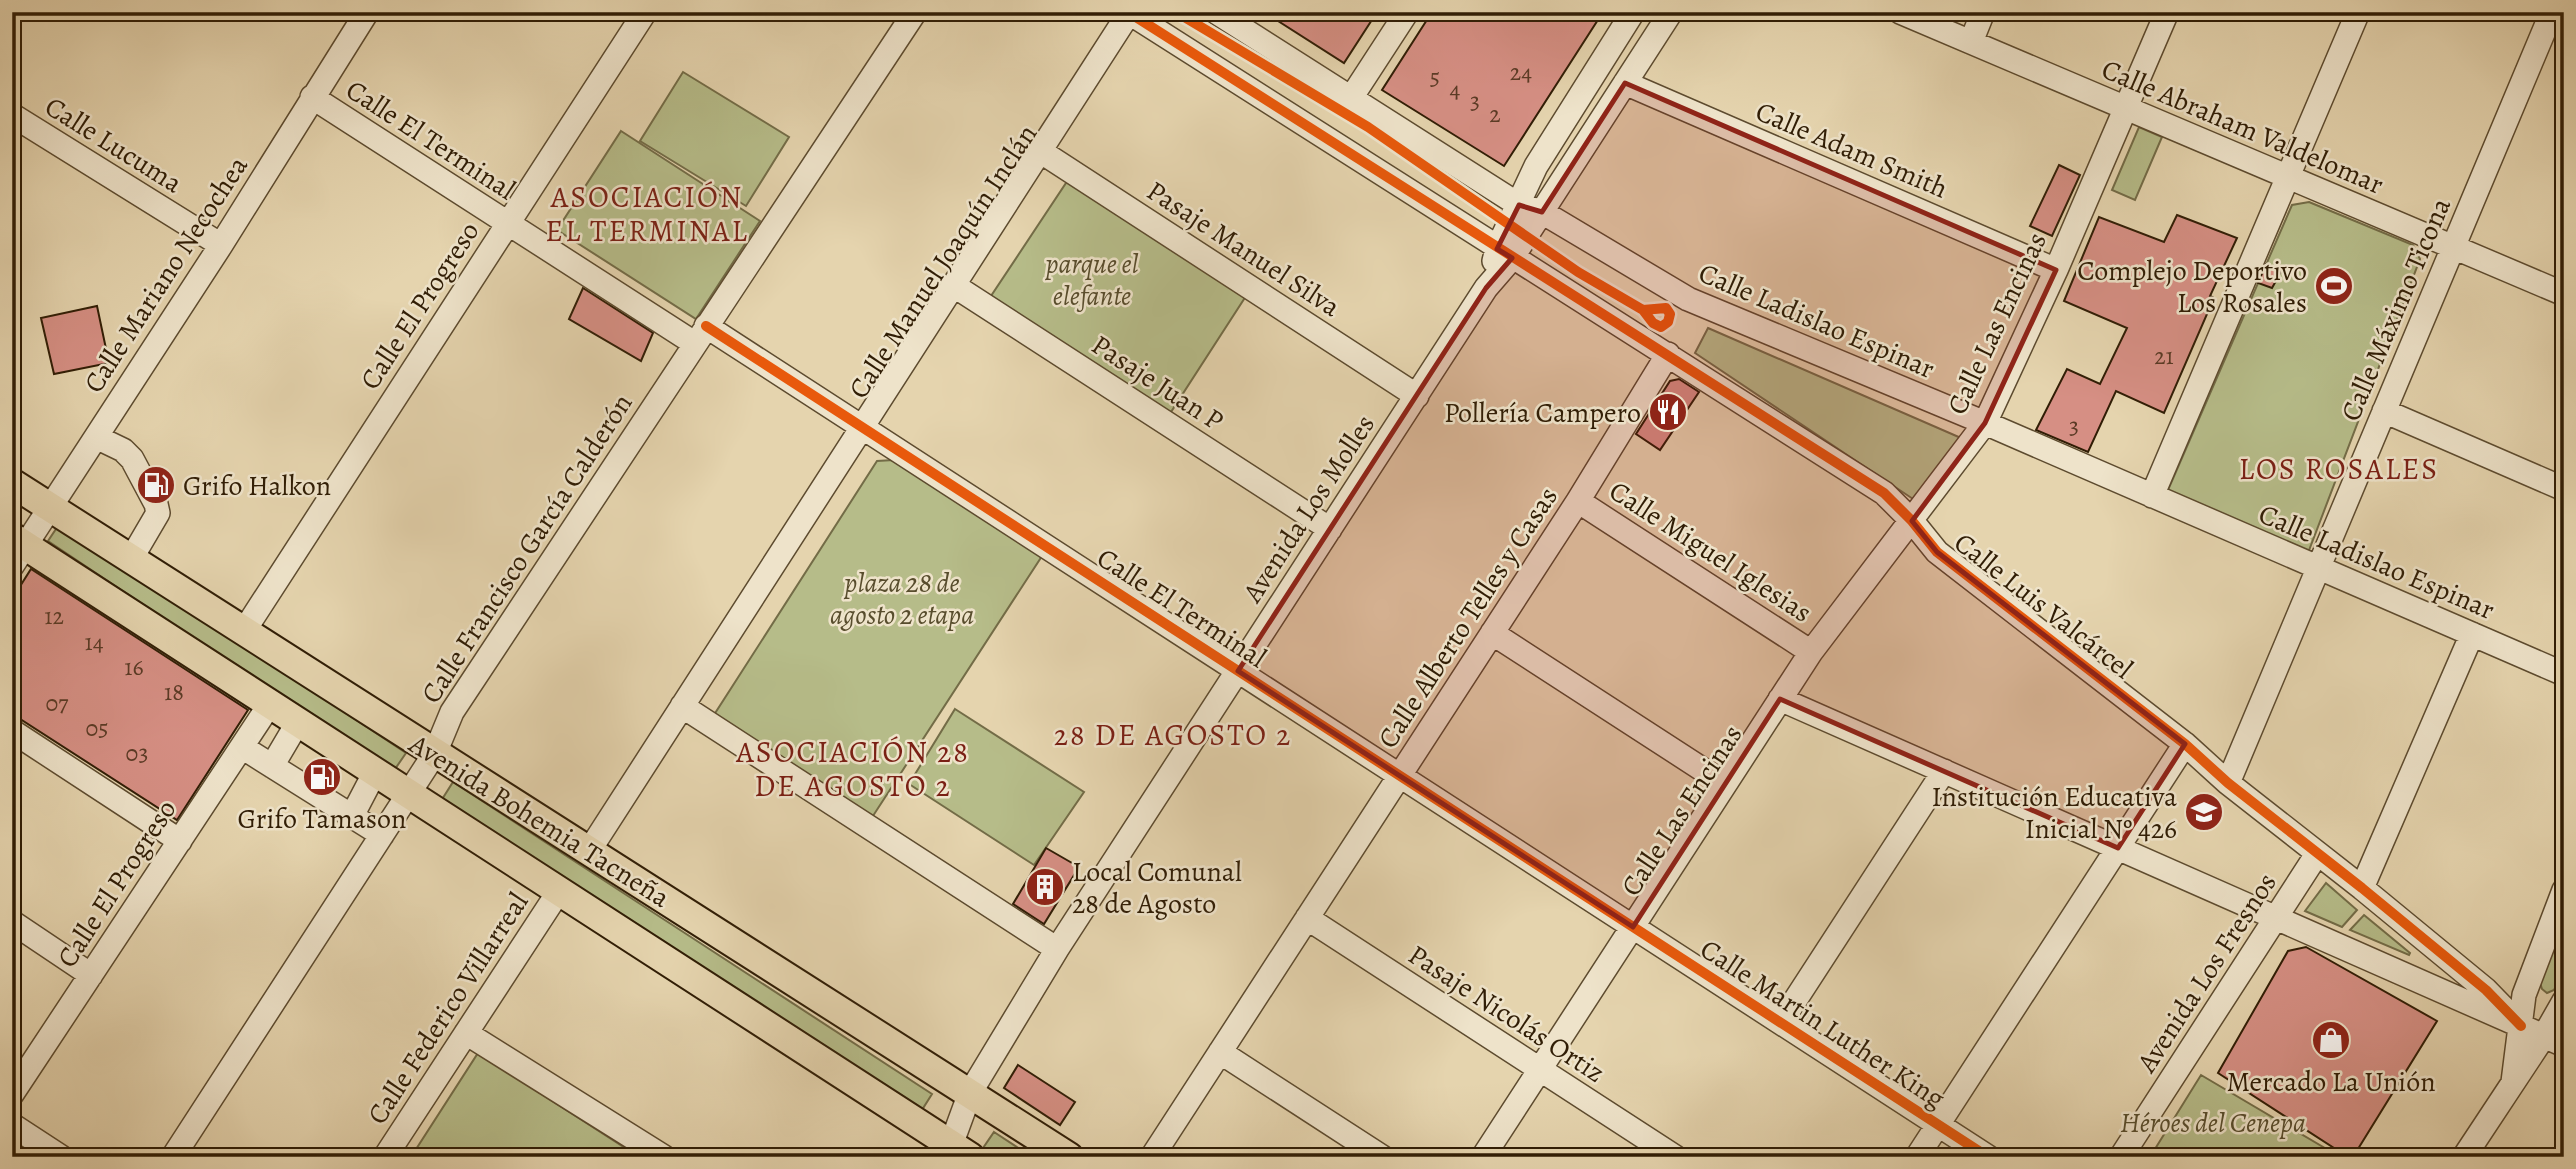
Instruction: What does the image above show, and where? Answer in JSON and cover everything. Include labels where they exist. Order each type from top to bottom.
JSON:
[{"type":"main road","name":"Avenida Bohemia Tacneña","points":[[12,483],[1069,1157]]},
{"type":"main road","name":"Avenida Bohemia Tacneña","points":[[17,550],[270,704],[955,1153]]},
{"type":"street","name":"Calle Mariano Necochea","points":[[17,550],[51,508],[367,12]]},
{"type":"street","name":"Calle El Progreso","points":[[244,631],[645,12]]},
{"type":"street","name":"Calle Francisco García Calderón","points":[[173,1157],[435,753],[452,712],[915,12]]},
{"type":"street","name":"Calle Manuel Joaquín Inclán","points":[[589,851],[1128,12]]},
{"type":"street","name":"Calle Luis Valcárcel","points":[[1128,12],[1884,493],[1912,521],[1937,552],[2185,744],[2228,783],[2486,990],[2521,1026]]},
{"type":"street","name":"Calle Ladislao Espinar","points":[[1216,12],[1519,205],[1542,212],[1688,299],[1985,423],[2564,674]]},
{"type":"street","points":[[1351,98],[1407,12]]},
{"type":"street","name":"Avenida Los Molles","points":[[955,1153],[970,1093],[1057,949],[1486,288],[1505,253],[1519,205],[1536,166],[1633,12]]},
{"type":"street","name":"Avenida Los Molles","points":[[1505,253],[1542,212],[1671,12]]},
{"type":"street","name":"Calle Abraham Valdelomar","points":[[1900,12],[2564,294]]},
{"type":"street","points":[[1971,42],[1983,12]]},
{"type":"street","name":"Calle Las Encinas","points":[[1483,1157],[1811,652],[1985,423],[2056,270],[2167,12]]},
{"type":"street","points":[[2152,496],[2358,12]]},
{"type":"street","name":"Calle Máximo Ticona","points":[[2228,783],[2552,12]]},
{"type":"street","name":"Calle Adam Smith","points":[[1625,83],[2056,270]]},
{"type":"street","name":"Calle El Terminal","points":[[312,97],[507,225],[862,427],[1633,927]]},
{"type":"street","name":"Calle Lucuma","points":[[12,115],[221,245]]},
{"type":"street","name":"Pasaje Manuel Silva","points":[[1040,151],[1417,396]]},
{"type":"street","name":"Pasaje Juan P","points":[[953,285],[1330,529]]},
{"type":"street","name":"Calle Alberto Telles y Casas","points":[[1152,1157],[1578,501],[1668,354]]},
{"type":"street","points":[[2384,411],[2564,489]]},
{"type":"street","points":[[96,437],[123,450],[132,459],[156,504],[158,513],[131,559]]},
{"type":"street","name":"Calle Miguel Iglesias","points":[[1578,501],[1811,652]]},
{"type":"street","points":[[1492,633],[1725,784]]},
{"type":"street","points":[[2362,888],[2472,634]]},
{"type":"street","points":[[1780,699],[2554,1040]]},
{"type":"street","name":"Calle El Progreso","points":[[12,1094],[270,704]]},
{"type":"street","points":[[682,706],[1057,949]]},
{"type":"street","points":[[272,766],[298,722]]},
{"type":"street","points":[[12,732],[180,841]]},
{"type":"street","points":[[1917,1157],[2185,744]]},
{"type":"street","points":[[242,747],[382,835]]},
{"type":"street","points":[[1781,1023],[1944,771]]},
{"type":"street","points":[[352,816],[375,772]]},
{"type":"street","name":"Avenida Los Fresnos","points":[[2121,1157],[2317,854]]},
{"type":"street","points":[[2513,1082],[2524,995],[2564,890]]},
{"type":"street","name":"Calle Federico Villarreal","points":[[385,1157],[559,891]]},
{"type":"street","name":"Pasaje Nicolás Ortiz","points":[[1307,918],[1675,1157]]},
{"type":"street","points":[[12,922],[91,975]]},
{"type":"street","name":"Calle Martin Luther King","points":[[1633,927],[1988,1157]]},
{"type":"street","points":[[2464,1157],[2513,1082],[2554,1040],[2564,1001]]},
{"type":"street","points":[[466,1033],[664,1157]]},
{"type":"street","points":[[1220,1052],[1382,1157]]},
{"type":"street","points":[[12,1125],[57,1156]]},
{"type":"highlighted area","points":[[1625,83],[2056,270],[1985,423],[1912,521],[1937,552],[2185,744],[2118,848],[1780,699],[1633,927],[1238,671],[1486,288],[1512,258],[1497,249],[1519,205],[1542,212]]},
{"type":"green space","points":[[683,72],[789,137],[746,206],[640,141]]},
{"type":"green space","points":[[2139,127],[2162,137],[2135,200],[2112,190]]},
{"type":"green space","points":[[621,131],[760,221],[696,319],[557,230]]},
{"type":"green space","name":"parque el elefante","points":[[1070,177],[1246,296],[1169,415],[989,299]]},
{"type":"green space","points":[[2309,202],[2413,245],[2420,259],[2308,553],[2168,490],[2292,205]]},
{"type":"green space","points":[[1708,328],[1961,438],[1916,501],[1695,353]]},
{"type":"green space","name":"plaza 28 de agosto 2 etapa","points":[[894,460],[1042,556],[871,819],[712,718],[877,461]]},
{"type":"green space","points":[[60,523],[406,753],[393,772],[48,541]]},
{"type":"green space","points":[[955,709],[1084,792],[1034,865],[909,784]]},
{"type":"green space","points":[[453,782],[932,1094],[920,1113],[441,801]]},
{"type":"green space","points":[[2326,883],[2357,910],[2342,927],[2305,911]]},
{"type":"green space","points":[[2364,915],[2410,953],[2409,955],[2350,930]]},
{"type":"green space","points":[[2564,923],[2564,971],[2554,990],[2547,993],[2542,989],[2539,980]]},
{"type":"green space","points":[[478,1053],[639,1157],[411,1157]]},
{"type":"green space","name":"Héroes del Cenepa","points":[[2201,1075],[2340,1157],[2150,1157]]},
{"type":"green space","points":[[994,1132],[1032,1157],[990,1157],[981,1151]]},
{"type":"building","points":[[1264,12],[1377,12],[1344,63]]},
{"type":"building","points":[[1432,12],[1603,12],[1504,166],[1382,90]]},
{"type":"building","points":[[2059,165],[2080,175],[2052,236],[2030,226]]},
{"type":"building","points":[[2177,215],[2237,238],[2210,296],[2214,298],[2164,413],[2116,391],[2088,452],[2036,430],[2067,369],[2100,384],[2127,328],[2064,301],[2099,217],[2164,242]]},
{"type":"building","points":[[2266,264],[2282,270],[2272,288],[2258,283]]},
{"type":"building","points":[[583,288],[653,333],[641,361],[569,319]]},
{"type":"building","points":[[97,306],[109,363],[54,374],[41,318]]},
{"type":"building","name":"Pollería Campero","points":[[1679,379],[1699,392],[1660,450],[1636,434],[1670,381]]},
{"type":"building","points":[[31,569],[248,710],[177,820],[20,719],[12,717],[12,599]]},
{"type":"building","name":"Local Comunal 28 de Agosto","points":[[1046,848],[1079,867],[1044,924],[1013,904]]},
{"type":"building","name":"Mercado La Unión","points":[[2306,947],[2437,1021],[2353,1157],[2348,1157],[2218,1073],[2288,951]]},
{"type":"building","points":[[1018,1065],[1075,1102],[1060,1125],[1004,1088]]},
{"type":"cycle path","points":[[1128,12],[1884,493],[1912,521],[1937,552],[2185,744],[2228,783],[2486,990],[2521,1026]]},
{"type":"cycle path","points":[[1176,12],[1368,127],[1578,272],[1643,310],[1653,323],[1661,327],[1668,322],[1670,314],[1666,308],[1643,310]]},
{"type":"cycle path","points":[[706,326],[1988,1157]]},
{"type":"place","name":"Complejo Deportivo Los Rosales","points":[[2334,286]]},
{"type":"place","name":"Pollería Campero","points":[[1668,412]]},
{"type":"place","name":"Grifo Halkon","points":[[156,485]]},
{"type":"place","name":"Grifo Tamason","points":[[322,777]]},
{"type":"place","name":"Institución Educativa Inicial Nº 426","points":[[2204,812]]},
{"type":"place","name":"Local Comunal 28 de Agosto","points":[[1045,887]]},
{"type":"place","name":"Mercado La Unión","points":[[2331,1040]]},
{"type":"district","name":"ASOCIACIÓN EL TERMINAL","points":[[647,214]]},
{"type":"district","name":"LOS ROSALES","points":[[2339,469]]},
{"type":"district","name":"28 DE AGOSTO 2","points":[[1173,735]]},
{"type":"district","name":"ASOCIACIÓN 28 DE AGOSTO 2","points":[[853,769]]}]
